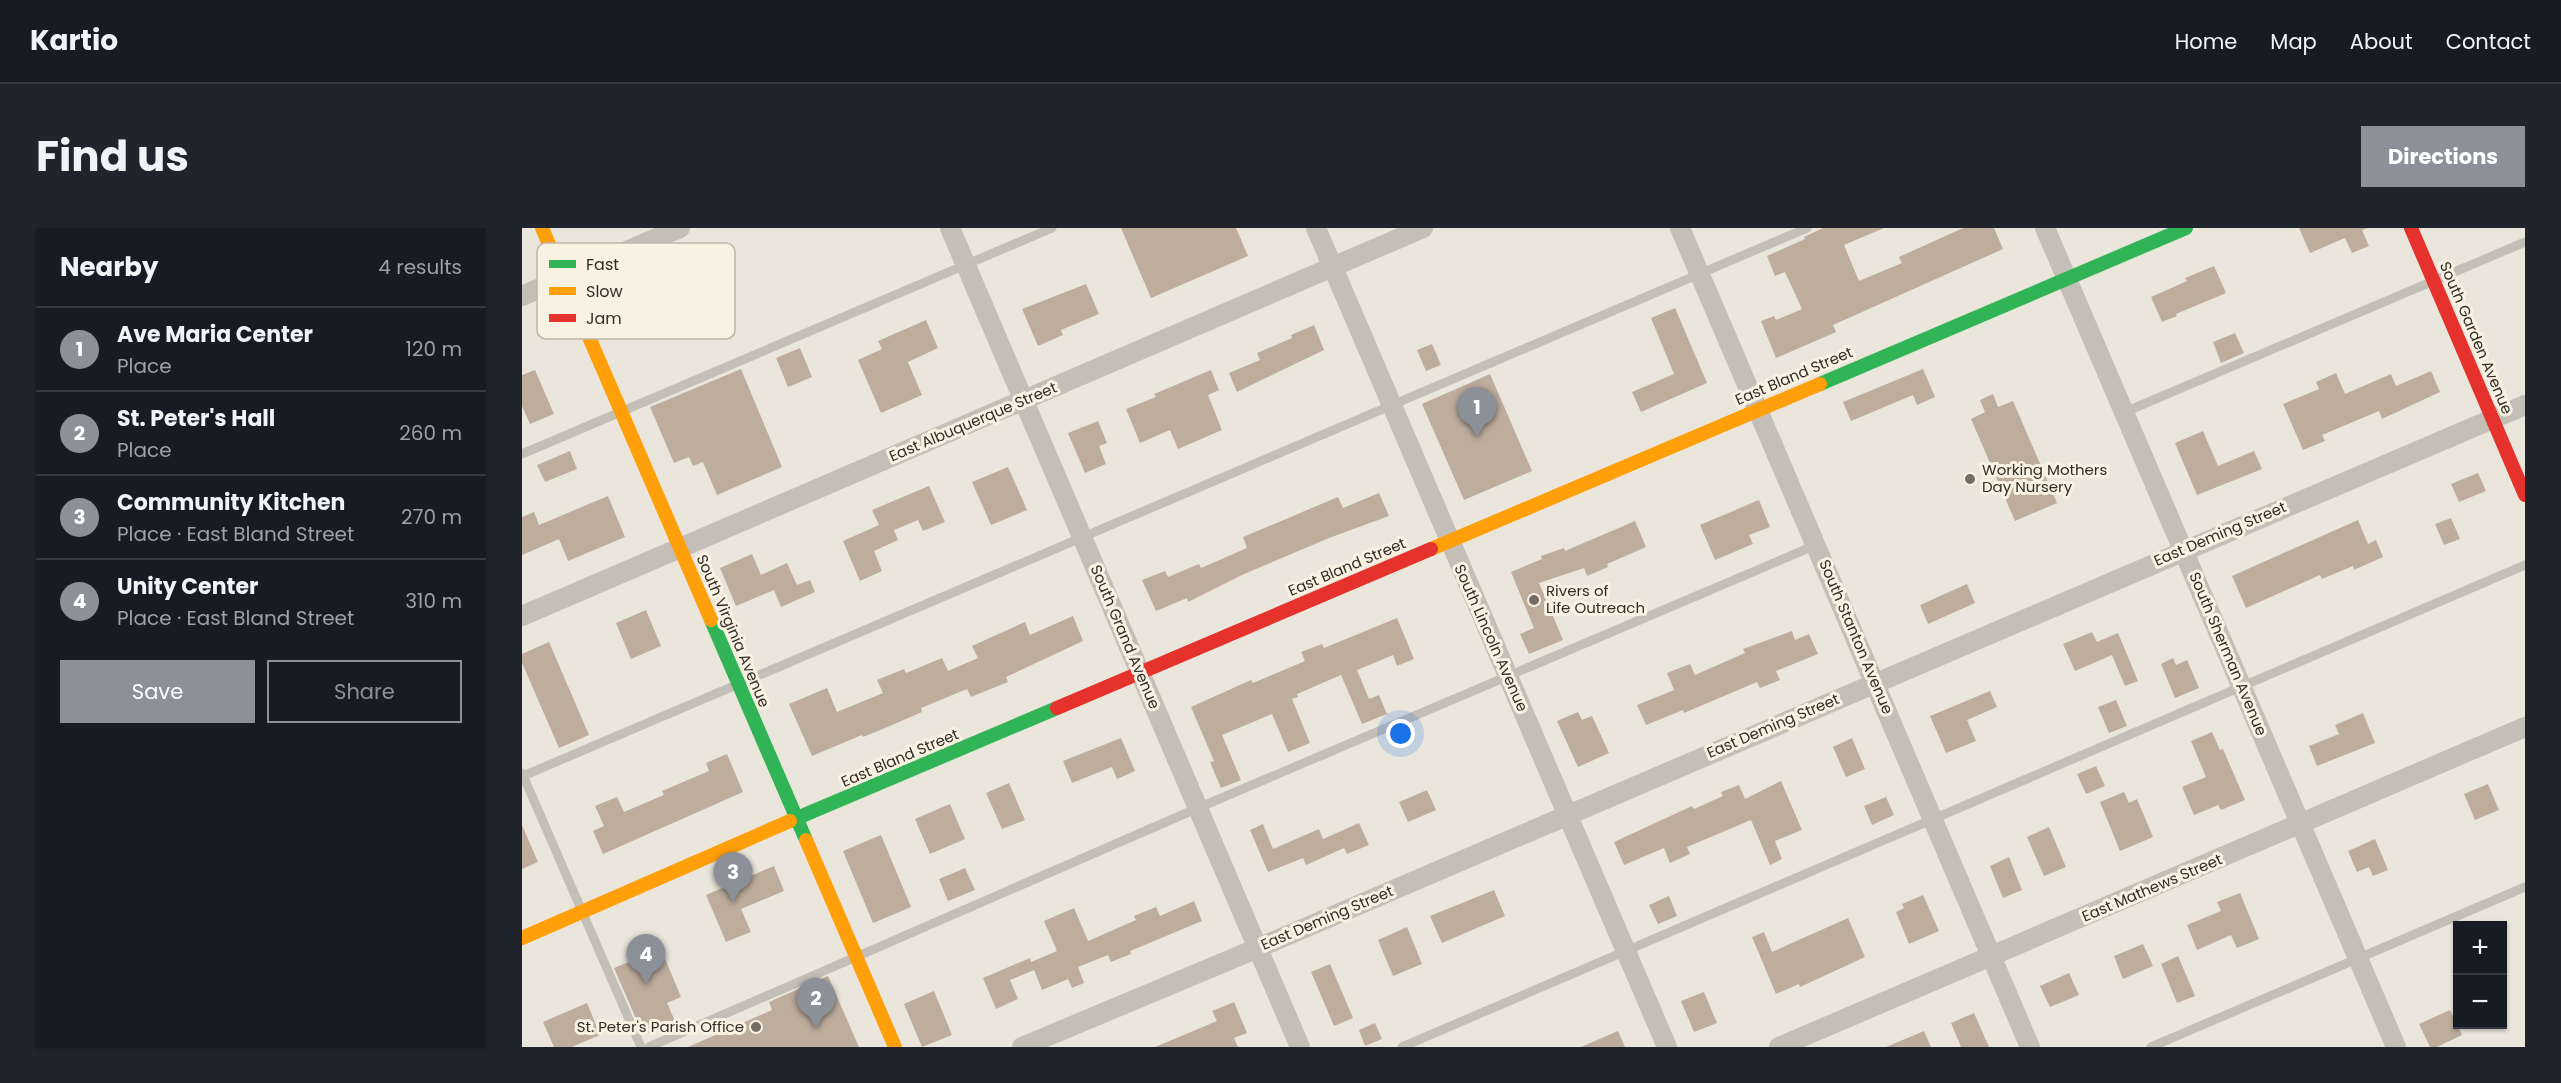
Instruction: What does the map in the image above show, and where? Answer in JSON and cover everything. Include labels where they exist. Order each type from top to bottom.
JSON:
[{"type":"street","name":"South Virginia Avenue","points":[[542,228],[548,243]]},
{"type":"street","points":[[645,243],[680,228]]},
{"type":"street","name":"South Grand Avenue","points":[[950,228],[1300,1047]]},
{"type":"street","name":"South Lincoln Avenue","points":[[1316,228],[1667,1047]]},
{"type":"street","name":"East Albuquerque Street","points":[[522,616],[1423,228]]},
{"type":"street","name":"South Stanton Avenue","points":[[1680,228],[1876,682],[2030,1047]]},
{"type":"street","name":"South Sherman Avenue","points":[[2045,228],[2396,1047]]},
{"type":"street","name":"East Bland Street","points":[[522,938],[1449,540],[2186,228]]},
{"type":"street","name":"South Garden Avenue","points":[[2411,228],[2525,495]]},
{"type":"street","points":[[522,296],[537,289]]},
{"type":"street","name":"South Virginia Avenue","points":[[589,339],[895,1047]]},
{"type":"street","name":"East Deming Street","points":[[1022,1047],[2525,405]]},
{"type":"street","name":"East Mathews Street","points":[[1779,1047],[2525,727]]},
{"type":"lane","points":[[522,454],[1052,228]]},
{"type":"lane","points":[[641,1047],[523,774],[738,686],[1082,536],[1807,228]]},
{"type":"lane","points":[[2125,412],[2525,242]]},
{"type":"lane","points":[[649,1047],[1198,808],[1816,545]]},
{"type":"lane","points":[[1402,1047],[2525,565]]},
{"type":"lane","points":[[2151,1047],[2525,887]]},
{"type":"building","points":[[1121,228],[1236,228],[1248,256],[1151,298]]},
{"type":"building","points":[[1823,228],[1884,228],[1844,245],[1859,281],[1902,263],[1899,257],[1963,228],[1994,228],[2003,249],[1833,325],[1836,332],[1776,358],[1761,321],[1774,316],[1776,320],[1802,309],[1785,272],[1775,276],[1767,256]]},
{"type":"building","points":[[2299,228],[2368,228],[2362,230],[2369,246],[2352,253],[2345,238],[2310,253]]},
{"type":"building","points":[[2214,266],[2226,293],[2162,322],[2151,297],[2187,281],[2185,278]]},
{"type":"building","points":[[1086,284],[1099,314],[1061,330],[1063,335],[1038,346],[1022,309]]},
{"type":"building","points":[[1675,308],[1707,383],[1641,412],[1632,392],[1674,374],[1651,318]]},
{"type":"building","points":[[926,320],[938,348],[908,362],[922,395],[881,413],[858,360],[882,349],[878,341]]},
{"type":"building","points":[[1314,325],[1324,350],[1237,392],[1229,373],[1260,360],[1257,353],[1292,338],[1291,335]]},
{"type":"building","points":[[2235,333],[2244,353],[2221,363],[2213,342]]},
{"type":"building","points":[[1432,344],[1441,365],[1426,371],[1417,350]]},
{"type":"building","points":[[800,348],[812,377],[788,387],[776,358]]},
{"type":"building","points":[[741,369],[782,467],[717,495],[703,462],[693,466],[689,457],[674,463],[650,407]]},
{"type":"building","points":[[1923,369],[1935,397],[1917,405],[1913,395],[1851,421],[1843,402]]},
{"type":"building","points":[[535,370],[554,414],[530,424],[522,406],[522,375]]},
{"type":"building","points":[[1211,370],[1219,390],[1208,395],[1222,430],[1178,449],[1170,430],[1140,443],[1126,409],[1156,397],[1154,394]]},
{"type":"building","points":[[2431,371],[2440,392],[2382,419],[2379,411],[2322,435],[2325,441],[2303,450],[2283,404],[2319,389],[2316,382],[2336,373],[2345,394],[2391,374],[2396,386]]},
{"type":"building","points":[[1490,374],[1532,471],[1464,500],[1422,404]]},
{"type":"building","name":"Working Mothers Day Nursery","points":[[1993,394],[1998,407],[2013,401],[2057,503],[2015,521],[1971,419],[1985,412],[1980,400]]},
{"type":"building","points":[[1098,421],[1107,443],[1099,446],[1106,464],[1085,473],[1068,433]]},
{"type":"building","points":[[2203,431],[2218,466],[2254,451],[2262,469],[2197,495],[2175,443]]},
{"type":"building","points":[[570,451],[577,469],[545,482],[537,465]]},
{"type":"building","points":[[1008,467],[1027,510],[991,525],[972,482]]},
{"type":"building","points":[[2478,473],[2486,491],[2459,502],[2451,484]]},
{"type":"building","points":[[929,486],[945,522],[923,531],[918,520],[894,530],[898,540],[874,551],[882,571],[860,581],[843,541],[879,525],[872,510]]},
{"type":"building","points":[[1379,493],[1389,516],[1329,538],[1244,574],[1188,602],[1187,598],[1156,611],[1142,580],[1165,571],[1168,577],[1199,564],[1201,568],[1247,548],[1243,537],[1338,497],[1343,508]]},
{"type":"building","points":[[608,496],[625,537],[568,561],[559,539],[522,555],[522,517],[534,512],[539,525]]},
{"type":"building","points":[[1759,500],[1770,527],[1749,535],[1753,544],[1715,560],[1700,525]]},
{"type":"building","points":[[2451,518],[2460,539],[2444,545],[2435,524]]},
{"type":"building","points":[[2358,520],[2368,544],[2376,540],[2383,557],[2354,570],[2353,566],[2322,579],[2320,575],[2246,608],[2232,576]]},
{"type":"building","points":[[1635,521],[1646,547],[1607,564],[1608,567],[1587,576],[1584,568],[1539,583],[1563,640],[1529,654],[1520,634],[1534,628],[1511,572],[1542,559],[1541,556],[1564,548],[1565,551]]},
{"type":"building","points":[[752,554],[761,575],[787,563],[797,585],[810,580],[815,592],[781,607],[774,590],[736,606],[720,568]]},
{"type":"building","points":[[1967,584],[1975,603],[1928,624],[1920,605]]},
{"type":"building","points":[[646,610],[661,646],[631,659],[616,623]]},
{"type":"building","points":[[1073,616],[1083,641],[1006,677],[1008,682],[971,697],[967,689],[921,708],[922,712],[883,729],[863,737],[862,735],[812,756],[789,704],[827,688],[837,712],[883,693],[877,680],[904,669],[906,673],[942,658],[948,671],[978,658],[972,646],[1025,622],[1030,635]]},
{"type":"building","points":[[1397,618],[1414,659],[1397,666],[1393,655],[1357,670],[1369,699],[1379,695],[1387,714],[1362,724],[1341,675],[1297,694],[1298,697],[1292,699],[1310,743],[1288,752],[1272,714],[1222,735],[1241,780],[1221,788],[1210,762],[1214,761],[1191,707],[1251,680],[1253,683],[1305,661],[1301,652],[1322,644],[1324,648]]},
{"type":"building","points":[[1792,631],[1795,640],[1809,634],[1818,654],[1776,671],[1780,680],[1760,688],[1757,682],[1684,713],[1683,710],[1646,725],[1637,705],[1674,690],[1667,673],[1690,664],[1695,675],[1745,653],[1743,649]]},
{"type":"building","points":[[2092,632],[2097,642],[2118,633],[2138,681],[2125,686],[2112,655],[2075,671],[2063,644]]},
{"type":"building","points":[[549,642],[589,735],[559,748],[522,663],[522,654]]},
{"type":"building","points":[[2173,658],[2176,665],[2187,660],[2199,688],[2175,698],[2161,664]]},
{"type":"building","points":[[1990,691],[1997,707],[1967,720],[1976,741],[1946,753],[1930,716]]},
{"type":"building","points":[[2116,700],[2127,726],[2109,733],[2098,707]]},
{"type":"building","points":[[1578,712],[1582,720],[1592,716],[1609,753],[1578,767],[1557,721]]},
{"type":"building","points":[[2363,713],[2375,743],[2317,766],[2309,746],[2339,734],[2335,725]]},
{"type":"building","points":[[2212,732],[2220,750],[2223,749],[2245,800],[2221,810],[2218,805],[2194,815],[2182,787],[2206,777],[2191,741]]},
{"type":"building","points":[[1121,738],[1135,771],[1117,779],[1112,767],[1072,783],[1063,761]]},
{"type":"building","points":[[1852,738],[1865,769],[1846,777],[1833,747]]},
{"type":"building","points":[[727,754],[743,792],[603,854],[593,831],[604,826],[595,806],[617,797],[624,812],[664,795],[662,791],[709,771],[706,763]]},
{"type":"building","points":[[2096,766],[2105,786],[2086,794],[2077,774]]},
{"type":"building","points":[[1781,781],[1802,830],[1775,841],[1782,859],[1770,865],[1751,820],[1687,847],[1690,854],[1670,863],[1664,848],[1624,865],[1614,842],[1692,806],[1694,809],[1723,796],[1721,792],[1739,785],[1745,799]]},
{"type":"building","points":[[1009,783],[1025,820],[1002,829],[986,793]]},
{"type":"building","points":[[2488,784],[2499,810],[2475,820],[2464,794]]},
{"type":"building","points":[[1427,790],[1436,810],[1408,822],[1399,802]]},
{"type":"building","points":[[2124,792],[2129,803],[2137,799],[2153,837],[2120,851],[2100,802]]},
{"type":"building","points":[[1886,797],[1894,815],[1872,825],[1864,806]]},
{"type":"building","points":[[950,804],[965,839],[930,854],[915,819]]},
{"type":"building","points":[[1359,823],[1369,845],[1347,854],[1344,848],[1306,865],[1303,858],[1268,872],[1250,830],[1263,824],[1273,849],[1319,829],[1323,839]]},
{"type":"building","points":[[522,825],[538,862],[522,869]]},
{"type":"building","points":[[2049,827],[2066,867],[2044,876],[2027,837]]},
{"type":"building","points":[[881,835],[911,907],[873,923],[843,851]]},
{"type":"building","points":[[2375,839],[2388,870],[2373,876],[2369,867],[2357,872],[2348,851]]},
{"type":"building","points":[[2009,857],[2022,890],[2003,898],[1990,866]]},
{"type":"building","points":[[774,866],[784,891],[741,909],[751,932],[726,942],[706,895]]},
{"type":"building","points":[[965,868],[975,890],[948,901],[939,879]]},
{"type":"building","points":[[1494,890],[1505,916],[1442,943],[1430,916]]},
{"type":"building","points":[[2240,893],[2259,939],[2237,948],[2231,935],[2197,950],[2187,925],[2221,911],[2217,902]]},
{"type":"building","points":[[1923,895],[1939,931],[1909,944],[1896,912],[1904,908],[1902,904]]},
{"type":"building","points":[[1669,896],[1677,916],[1658,924],[1649,905]]},
{"type":"building","points":[[1194,901],[1202,921],[1130,951],[1131,954],[1111,962],[1108,955],[1078,967],[1084,983],[1072,988],[1068,979],[1042,990],[1034,970],[1010,980],[1018,999],[996,1009],[983,978],[1030,958],[1031,962],[1057,951],[1044,921],[1074,908],[1088,941],[1136,920],[1134,916],[1156,907],[1160,916]]},
{"type":"building","points":[[1848,918],[1865,957],[1800,987],[1799,984],[1776,994],[1752,937],[1764,932],[1772,952]]},
{"type":"building","points":[[1407,927],[1422,964],[1393,976],[1378,940]]},
{"type":"building","points":[[2143,944],[2153,966],[2123,979],[2114,956]]},
{"type":"building","points":[[661,949],[681,997],[667,1003],[675,1021],[643,1035],[614,968]]},
{"type":"building","points":[[2178,956],[2195,996],[2177,1003],[2161,964]]},
{"type":"building","points":[[1330,964],[1353,1018],[1334,1026],[1311,972]]},
{"type":"building","points":[[2069,973],[2079,995],[2050,1007],[2040,986]]},
{"type":"building","points":[[828,976],[859,1047],[688,1047],[772,1010],[769,1002]]},
{"type":"building","points":[[934,991],[952,1035],[922,1047],[904,1004]]},
{"type":"building","points":[[1704,992],[1717,1023],[1694,1032],[1681,1001]]},
{"type":"building","points":[[1234,1002],[1247,1033],[1234,1038],[1238,1047],[1155,1047],[1217,1021],[1212,1011]]},
{"type":"building","points":[[587,1003],[600,1035],[572,1047],[554,1047],[543,1022]]},
{"type":"building","points":[[2450,1010],[2453,1016],[2453,1029],[2459,1029],[2462,1035],[2437,1047],[2430,1047],[2419,1024]]},
{"type":"building","points":[[1974,1013],[1989,1047],[1961,1047],[1951,1023]]},
{"type":"building","points":[[1375,1023],[1382,1039],[1365,1046],[1359,1030]]},
{"type":"building","points":[[1618,1031],[1625,1047],[1581,1047]]},
{"type":"building","points":[[1924,1031],[1931,1047],[1886,1047]]},
{"type":"traffic: fast","points":[[1820,384],[2186,228]]},
{"type":"traffic: fast","points":[[711,620],[806,840]]},
{"type":"traffic: fast","points":[[790,821],[1057,708]]},
{"type":"traffic: slow","points":[[542,228],[548,243]]},
{"type":"traffic: slow","points":[[590,339],[711,620]]},
{"type":"traffic: slow","points":[[1431,549],[1820,384]]},
{"type":"traffic: slow","points":[[522,938],[790,821]]},
{"type":"traffic: slow","points":[[806,840],[895,1047]]},
{"type":"traffic: jam","points":[[2411,228],[2525,495]]},
{"type":"traffic: jam","points":[[1057,708],[1431,549]]},
{"type":"place","name":"Ave Maria Center","points":[[1477,437]]},
{"type":"place","name":"Working Mothers Day Nursery","points":[[1970,479]]},
{"type":"place","name":"Rivers of Life Outreach","points":[[1534,600]]},
{"type":"place","name":"Community Kitchen","points":[[733,902]]},
{"type":"place","name":"Unity Center","points":[[646,984]]},
{"type":"place","name":"St. Peter's Parish Office","points":[[756,1027]]},
{"type":"place","name":"St. Peter's Hall","points":[[816,1028]]}]
